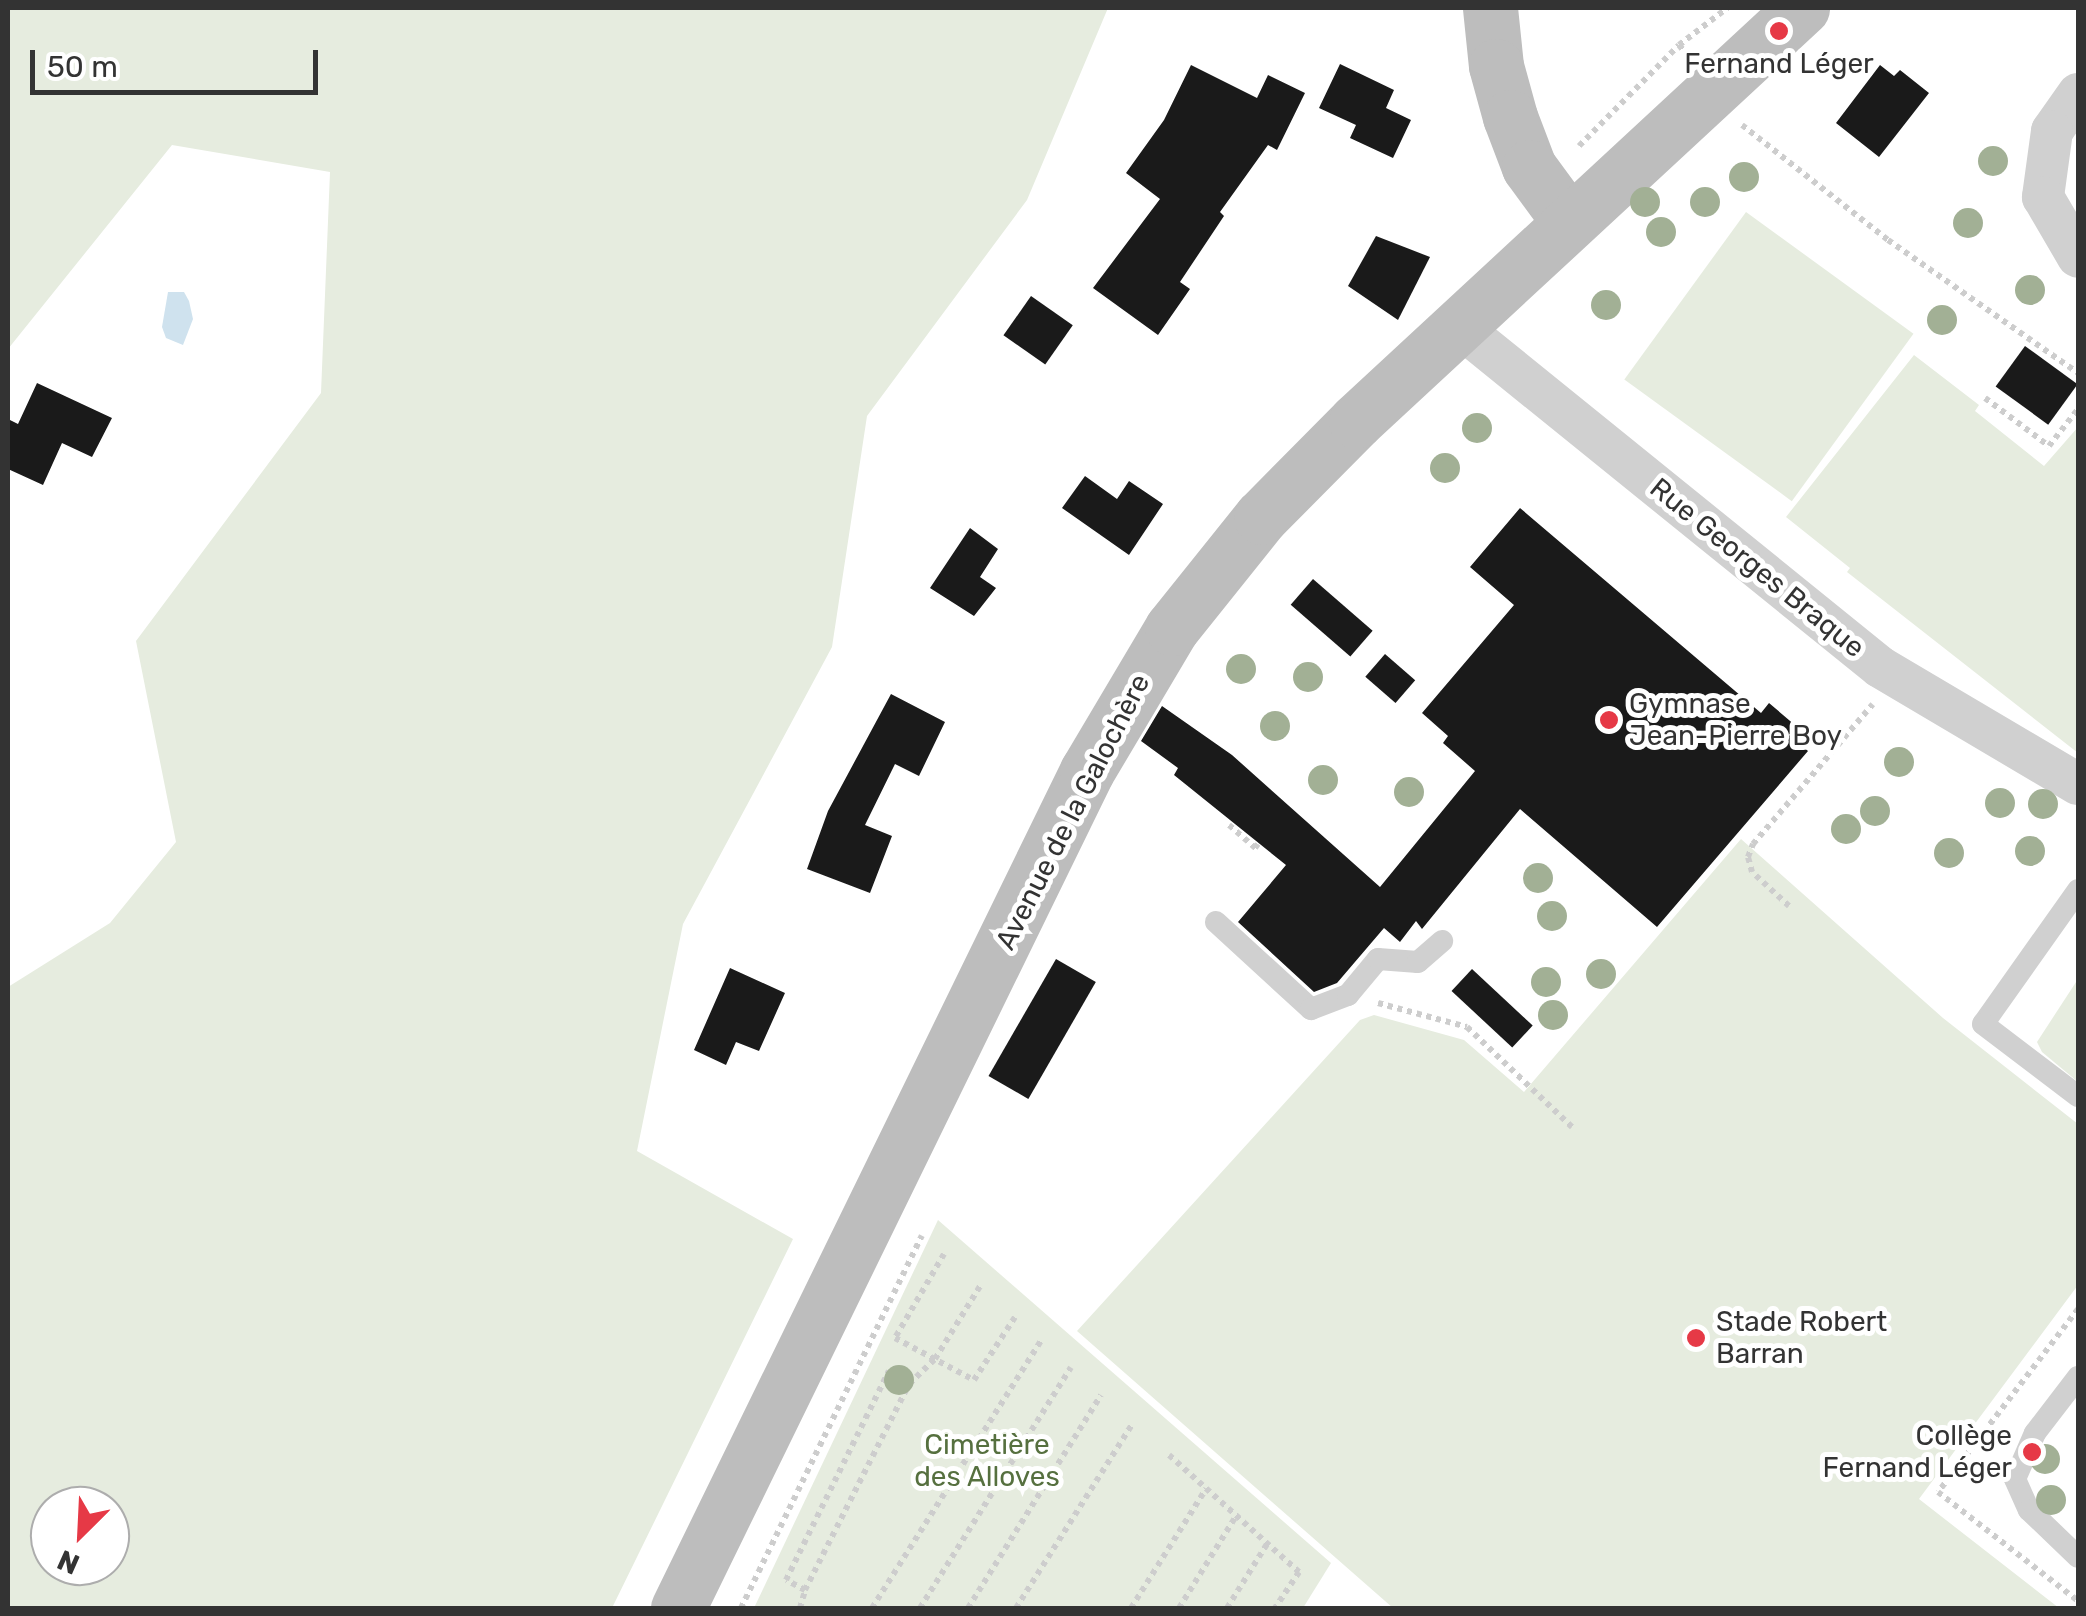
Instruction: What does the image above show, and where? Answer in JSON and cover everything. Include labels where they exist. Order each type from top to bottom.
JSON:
[{"type":"main road","points":[[1490,8],[1496,66],[1528,167],[1568,220]]},
{"type":"main road","name":"Avenue de la Galochère","points":[[678,1608],[1087,771],[1133,688],[1185,609],[1262,517],[1456,324],[1802,8]]},
{"type":"street","points":[[2078,94],[2052,131],[2043,197],[2078,257]]},
{"type":"street","name":"Rue Georges Braque","points":[[1456,324],[1896,677],[2078,784]]},
{"type":"lane","points":[[2078,890],[1983,1024],[2078,1096]]},
{"type":"lane","points":[[1216,922],[1311,1009],[1348,995],[1378,959],[1418,962],[1442,941]]},
{"type":"lane","points":[[2078,1377],[2035,1433],[2015,1479],[2030,1510],[2078,1558]]},
{"type":"path","points":[[1727,8],[1679,45],[1746,130],[1820,183],[1888,240],[2078,373]]},
{"type":"path","points":[[1985,398],[2049,446],[2078,409]]},
{"type":"path","points":[[1789,906],[1752,872],[1748,857],[1753,844],[1896,677]]},
{"type":"path","points":[[1229,825],[1255,848],[1258,844]]},
{"type":"path","points":[[1348,995],[1467,1027],[1572,1127]]},
{"type":"path","points":[[741,1608],[922,1236]]},
{"type":"path","points":[[944,1254],[895,1338],[974,1380],[1014,1317]]},
{"type":"path","points":[[800,1608],[805,1590],[909,1384],[935,1360],[980,1286]]},
{"type":"path","points":[[872,1608],[1041,1341]]},
{"type":"path","points":[[920,1608],[1071,1367]]},
{"type":"path","points":[[805,1590],[786,1580],[890,1371],[909,1384]]},
{"type":"path","points":[[968,1608],[1101,1395]]},
{"type":"path","points":[[1016,1608],[1133,1423]]},
{"type":"path","points":[[1169,1455],[1298,1572],[1276,1608]]},
{"type":"path","points":[[1131,1608],[1206,1489]]},
{"type":"path","points":[[1179,1608],[1236,1516]]},
{"type":"path","points":[[1227,1608],[1267,1544]]},
{"type":"green space","points":[[8,8],[1108,8],[1027,200],[867,416],[832,647],[683,924],[637,1151],[793,1239],[612,1608],[8,1608],[8,987],[110,923],[176,842],[136,641],[321,393],[330,172],[172,145],[8,349]]},
{"type":"green space","points":[[1746,212],[1913,334],[1792,501],[1624,379]]},
{"type":"green space","points":[[1914,355],[1979,405],[1975,411],[2044,466],[2078,427],[2078,753],[1847,572],[1850,568],[1786,517]]},
{"type":"green space","name":"Stade Robert Barran","points":[[1741,839],[1943,1018],[2078,1124],[2078,1285],[1919,1499],[2059,1608],[1393,1608],[1077,1331],[1360,1020],[1374,1015],[1464,1040],[1524,1092]]},
{"type":"green space","points":[[2078,979],[2078,1082],[2042,1052],[2037,1042]]},
{"type":"green space","name":"Cimetière des Alloves","points":[[938,1220],[1331,1563],[1303,1608],[754,1608]]},
{"type":"water","points":[[168,292],[184,292],[189,301],[193,319],[183,345],[166,338],[162,327]]},
{"type":"building","points":[[1340,64],[1394,90],[1386,108],[1411,120],[1393,158],[1350,138],[1356,125],[1319,108]]},
{"type":"building","points":[[1191,65],[1257,98],[1268,75],[1305,93],[1277,150],[1268,145],[1220,212],[1224,216],[1180,282],[1190,289],[1158,335],[1093,288],[1160,199],[1126,173],[1164,120]]},
{"type":"building","points":[[1880,65],[1894,76],[1900,70],[1929,93],[1879,157],[1836,123]]},
{"type":"building","points":[[1376,236],[1430,257],[1398,320],[1348,286]]},
{"type":"building","points":[[1031,296],[1073,325],[1045,365],[1003,335]]},
{"type":"building","points":[[2025,346],[2078,384],[2048,425],[1996,386]]},
{"type":"building","points":[[37,383],[112,418],[92,457],[62,443],[43,485],[8,469],[8,419],[18,424]]},
{"type":"building","points":[[1085,476],[1117,499],[1129,481],[1163,504],[1129,555],[1062,508]]},
{"type":"building","name":"Gymnase Jean-Pierre Boy","points":[[1520,508],[1761,713],[1769,703],[1796,726],[1789,735],[1808,751],[1657,927],[1520,809],[1422,929],[1416,921],[1400,942],[1384,928],[1337,983],[1314,992],[1238,922],[1286,865],[1174,775],[1178,768],[1141,741],[1162,706],[1232,755],[1380,887],[1475,771],[1443,743],[1448,736],[1422,713],[1514,605],[1470,567]]},
{"type":"building","points":[[970,528],[998,549],[980,577],[996,588],[974,616],[930,588]]},
{"type":"building","points":[[1313,579],[1373,631],[1350,656],[1291,605]]},
{"type":"building","points":[[1385,654],[1415,680],[1396,703],[1365,677]]},
{"type":"building","points":[[891,694],[945,722],[919,776],[895,764],[865,825],[892,836],[870,893],[807,869],[828,811]]},
{"type":"building","points":[[1056,959],[1096,982],[1028,1099],[989,1076]]},
{"type":"building","points":[[730,968],[785,993],[759,1051],[736,1042],[726,1065],[694,1050]]},
{"type":"building","points":[[1472,969],[1533,1026],[1512,1048],[1452,991]]},
{"type":"place","name":"Fernand Léger","points":[[1779,31]]},
{"type":"place","name":"Gymnase Jean-Pierre Boy","points":[[1609,720]]},
{"type":"place","name":"Stade Robert Barran","points":[[1696,1338]]},
{"type":"place","name":"Collège Fernand Léger","points":[[2032,1452]]}]
